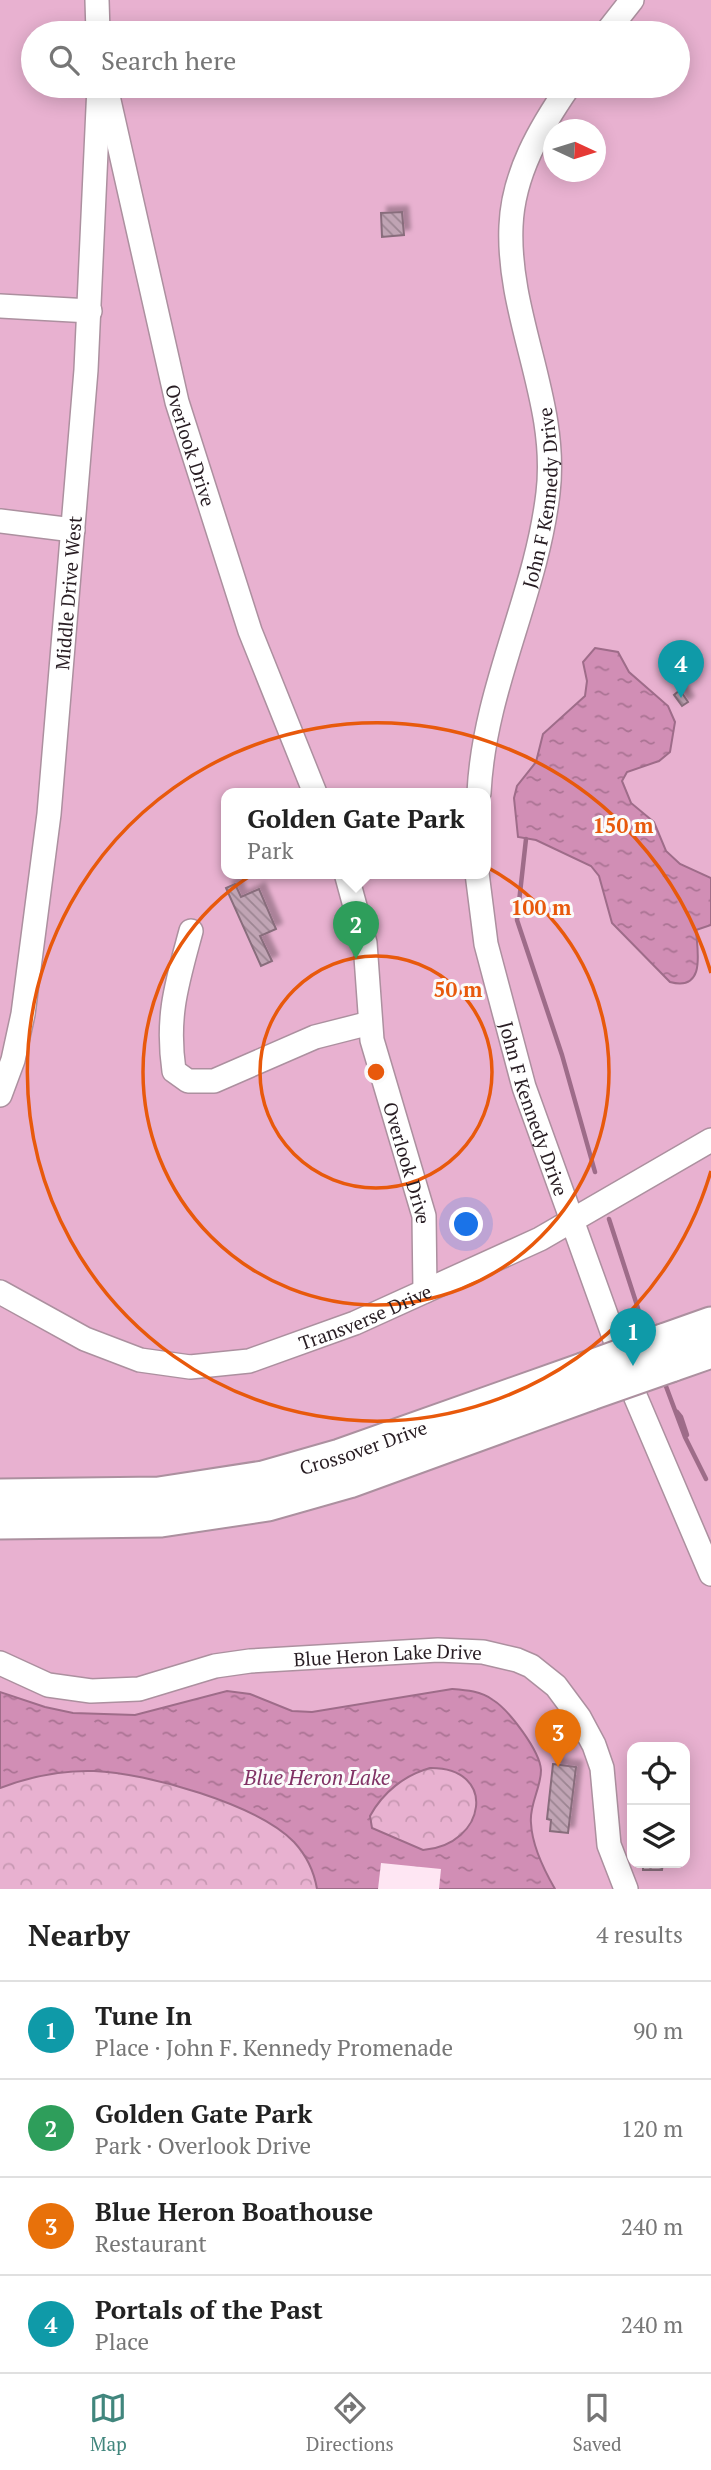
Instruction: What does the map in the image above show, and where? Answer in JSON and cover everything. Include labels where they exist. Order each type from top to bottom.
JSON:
[{"type":"highway","name":"Crossover Drive","points":[[0,1496],[159,1494],[263,1478],[587,1381],[667,1353],[711,1324]]},
{"type":"highway","name":"Crossover Drive","points":[[667,1353],[711,1351]]},
{"type":"highway","name":"Crossover Drive","points":[[0,1522],[161,1520],[268,1504],[349,1481],[587,1381]]},
{"type":"street","points":[[97,0],[98,21]]},
{"type":"street","points":[[615,21],[632,0]]},
{"type":"street","name":"Middle Drive West","points":[[0,1095],[17,1040],[35,933],[51,792],[90,311],[99,98]]},
{"type":"street","name":"Overlook Drive","points":[[108,98],[177,402],[250,631],[312,788]]},
{"type":"street","name":"John F Kennedy Drive","points":[[480,788],[491,703],[539,545],[548,490],[549,448],[544,407],[514,271],[511,226],[514,202],[533,145],[562,98]]},
{"type":"street","points":[[0,306],[90,311]]},
{"type":"street","points":[[0,521],[73,530]]},
{"type":"street","name":"Overlook Drive","points":[[348,879],[365,943],[370,1023],[388,1099],[421,1199],[426,1245],[425,1291]]},
{"type":"street","name":"John F Kennedy Drive","points":[[478,879],[486,944],[530,1105],[636,1398],[711,1574]]},
{"type":"street","points":[[191,931],[171,1006],[169,1038],[174,1070],[188,1081],[214,1082],[316,1037],[370,1023]]},
{"type":"street","name":"Transverse Drive","points":[[0,1292],[103,1348],[148,1362],[190,1367],[229,1364],[271,1355],[355,1323],[540,1239],[711,1139]]},
{"type":"street","name":"Blue Heron Lake Drive","points":[[0,1663],[48,1685],[106,1691],[139,1689],[215,1666],[250,1661],[412,1650],[483,1652],[517,1660],[545,1675],[568,1700],[589,1734],[602,1768],[612,1856],[626,1889]]},
{"type":"green space","points":[[0,0],[711,0],[711,1889],[0,1889]]},
{"type":"green space","points":[[430,1768],[452,1771],[467,1780],[475,1792],[476,1807],[471,1822],[461,1835],[444,1845],[423,1850],[372,1828],[370,1816],[388,1792],[403,1780]]},
{"type":"green space","points":[[94,1771],[191,1790],[259,1818],[287,1838],[307,1861],[317,1889],[0,1889],[0,1788],[53,1774]]},
{"type":"water","points":[[595,648],[618,652],[629,672],[668,706],[675,722],[670,752],[659,761],[627,772],[622,781],[631,803],[654,822],[666,851],[680,864],[711,878],[711,925],[696,930],[697,967],[690,981],[670,982],[612,923],[599,876],[591,866],[536,840],[518,837],[514,798],[517,786],[536,762],[543,734],[585,696],[587,681],[583,662]]},
{"type":"water","name":"Blue Heron Lake","points":[[452,1689],[478,1693],[500,1705],[523,1732],[539,1762],[541,1770],[531,1816],[532,1832],[539,1857],[555,1889],[317,1889],[314,1876],[302,1852],[277,1828],[255,1815],[200,1793],[171,1784],[94,1771],[46,1775],[0,1788],[0,1692],[73,1713],[135,1715],[227,1691],[250,1694],[292,1711],[312,1712]],"holes":[[[430,1768],[452,1771],[467,1780],[475,1792],[476,1807],[471,1822],[461,1835],[444,1845],[423,1850],[372,1828],[370,1816],[375,1807],[403,1780]]]},
{"type":"pier","points":[[381,1863],[441,1869],[439,1889],[378,1889]]},
{"type":"building","points":[[402,212],[404,235],[382,237],[381,213]]},
{"type":"building","points":[[680,690],[688,702],[682,706],[674,695]]},
{"type":"building","points":[[235,884],[241,897],[259,889],[276,929],[260,936],[272,961],[261,966],[226,888]]},
{"type":"building","points":[[553,1764],[576,1767],[568,1833],[550,1831],[551,1820],[547,1819]]},
{"type":"building","points":[[643,1868],[662,1868],[662,1870]]},
{"type":"waterway","points":[[526,839],[517,920],[562,1055],[595,1172]]},
{"type":"waterway","points":[[609,1219],[646,1333]]},
{"type":"waterway","points":[[664,1381],[685,1437],[706,1479]]},
{"type":"waterway","points":[[677,1412],[687,1435]]},
{"type":"place","name":"Portals of the Past","points":[[681,698]]},
{"type":"place","name":"Golden Gate Park","points":[[356,959]]},
{"type":"place","name":"Tune In","points":[[633,1366]]},
{"type":"place","name":"Blue Heron Boathouse","points":[[558,1767]]}]
